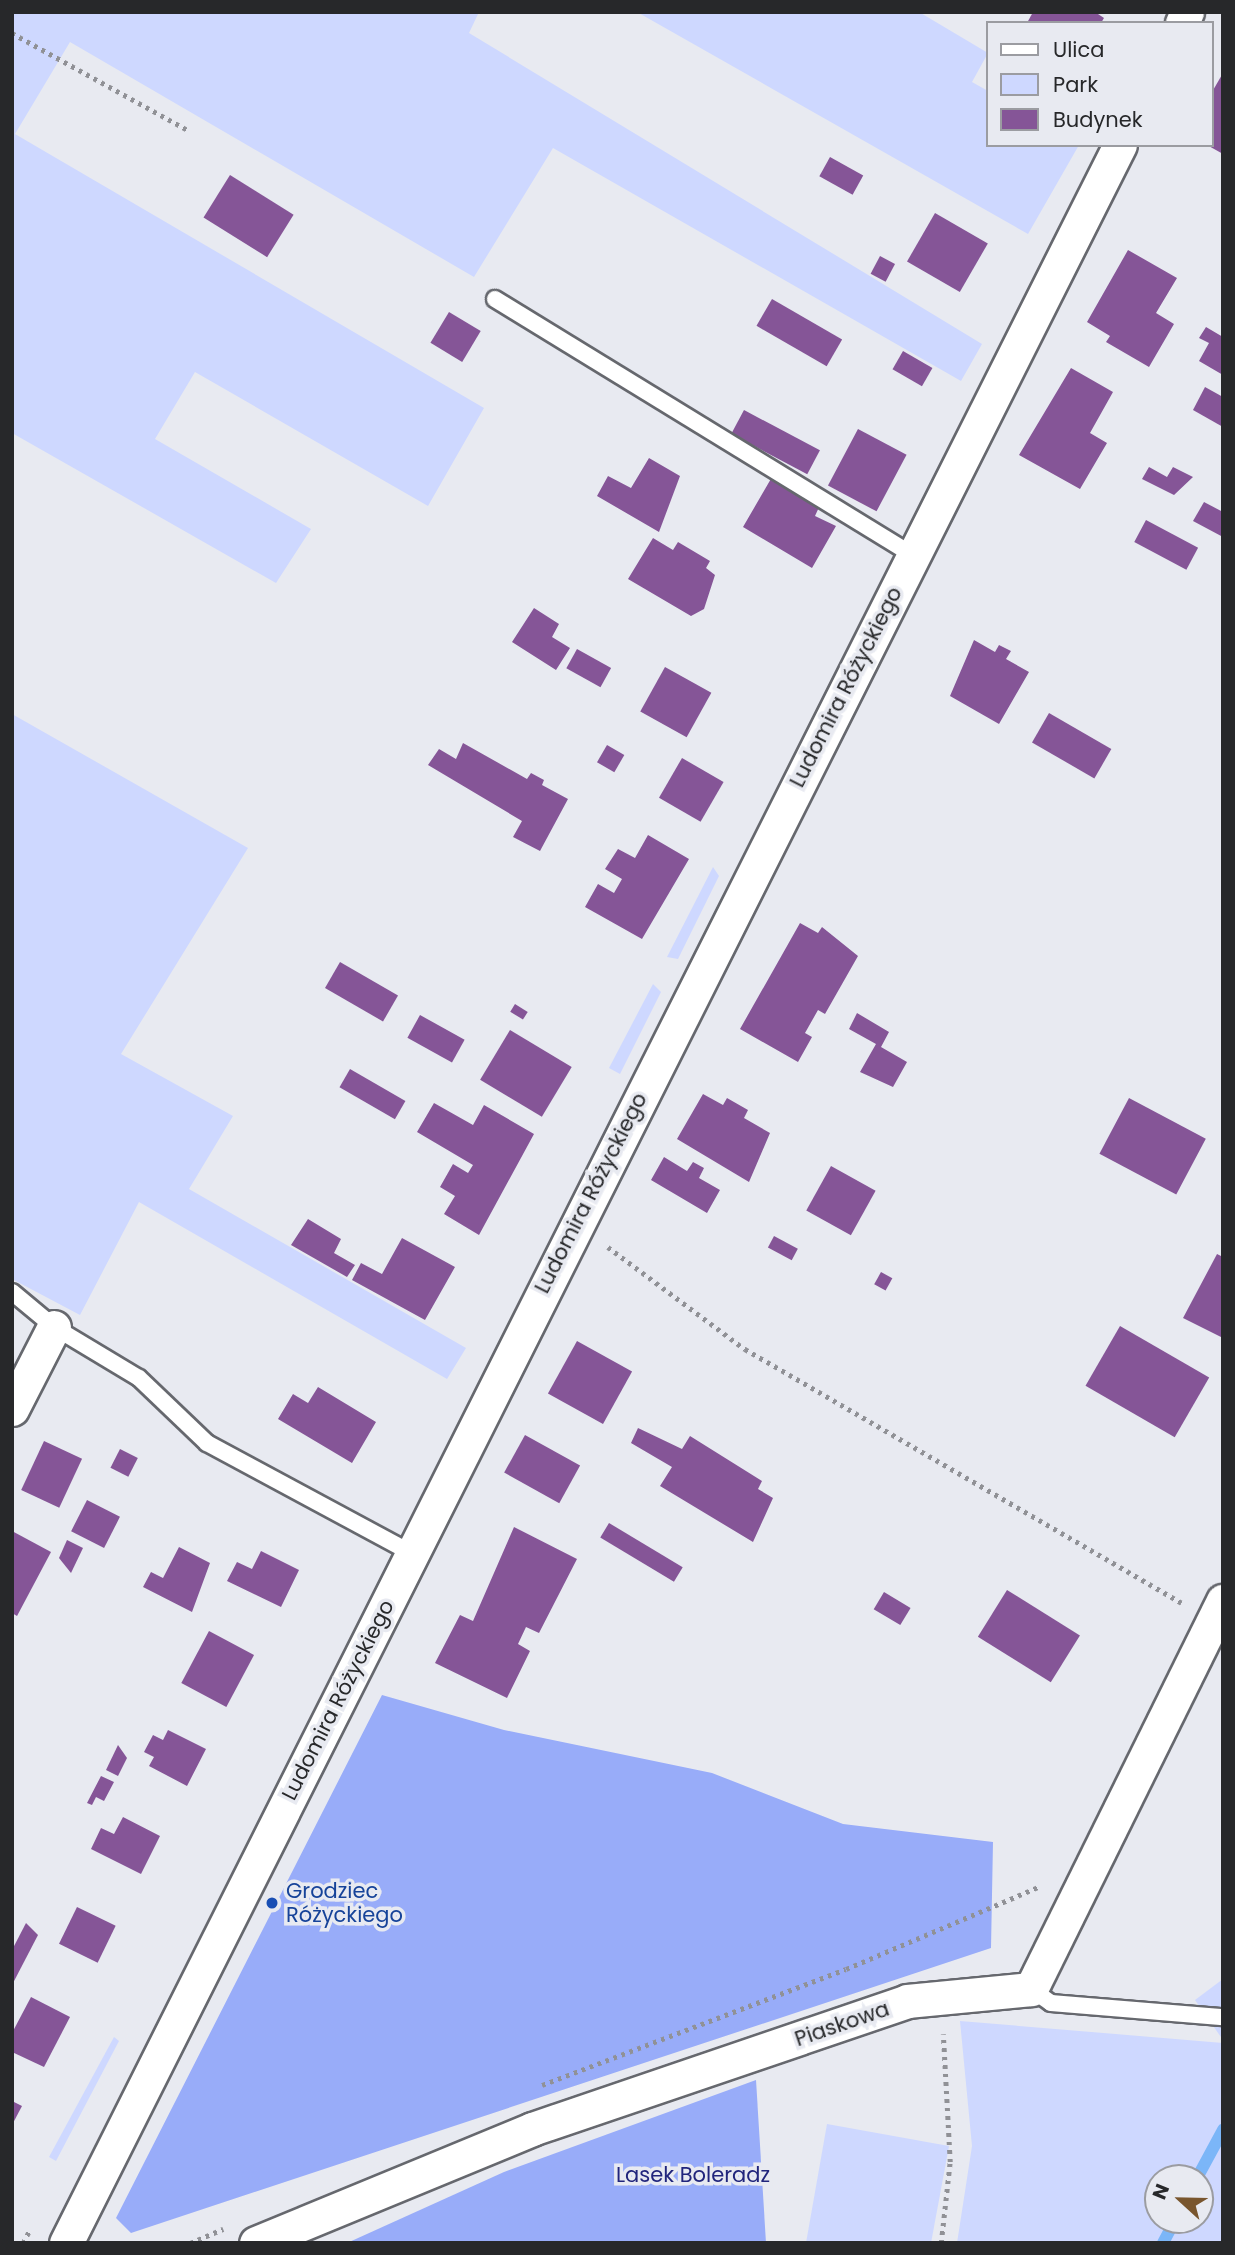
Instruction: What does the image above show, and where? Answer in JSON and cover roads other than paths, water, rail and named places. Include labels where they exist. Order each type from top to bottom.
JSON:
[{"type":"street","name":"Ludomira Różyckiego","points":[[66,2243],[573,1227],[1119,147]]},
{"type":"street","points":[[12,1409],[54,1327]]},
{"type":"street","points":[[1031,1989],[1218,1611]]},
{"type":"street","name":"Piaskowa","points":[[256,2243],[532,2129],[907,2001],[1031,1989]]},
{"type":"lane","points":[[495,299],[913,555]]},
{"type":"lane","points":[[12,1292],[54,1327],[139,1378],[206,1443],[411,1553]]},
{"type":"lane","points":[[1031,1989],[1051,2003],[1223,2017]]},
{"type":"waterway","points":[[1205,2164],[1223,2130]]},
{"type":"waterway","points":[[1163,2243],[1168,2234]]},
{"type":"place","name":"Grodziec Różyckiego","points":[[272,1903]]},
{"type":"park label","name":"Lasek Boleradz","points":[[693,2175]]}]
